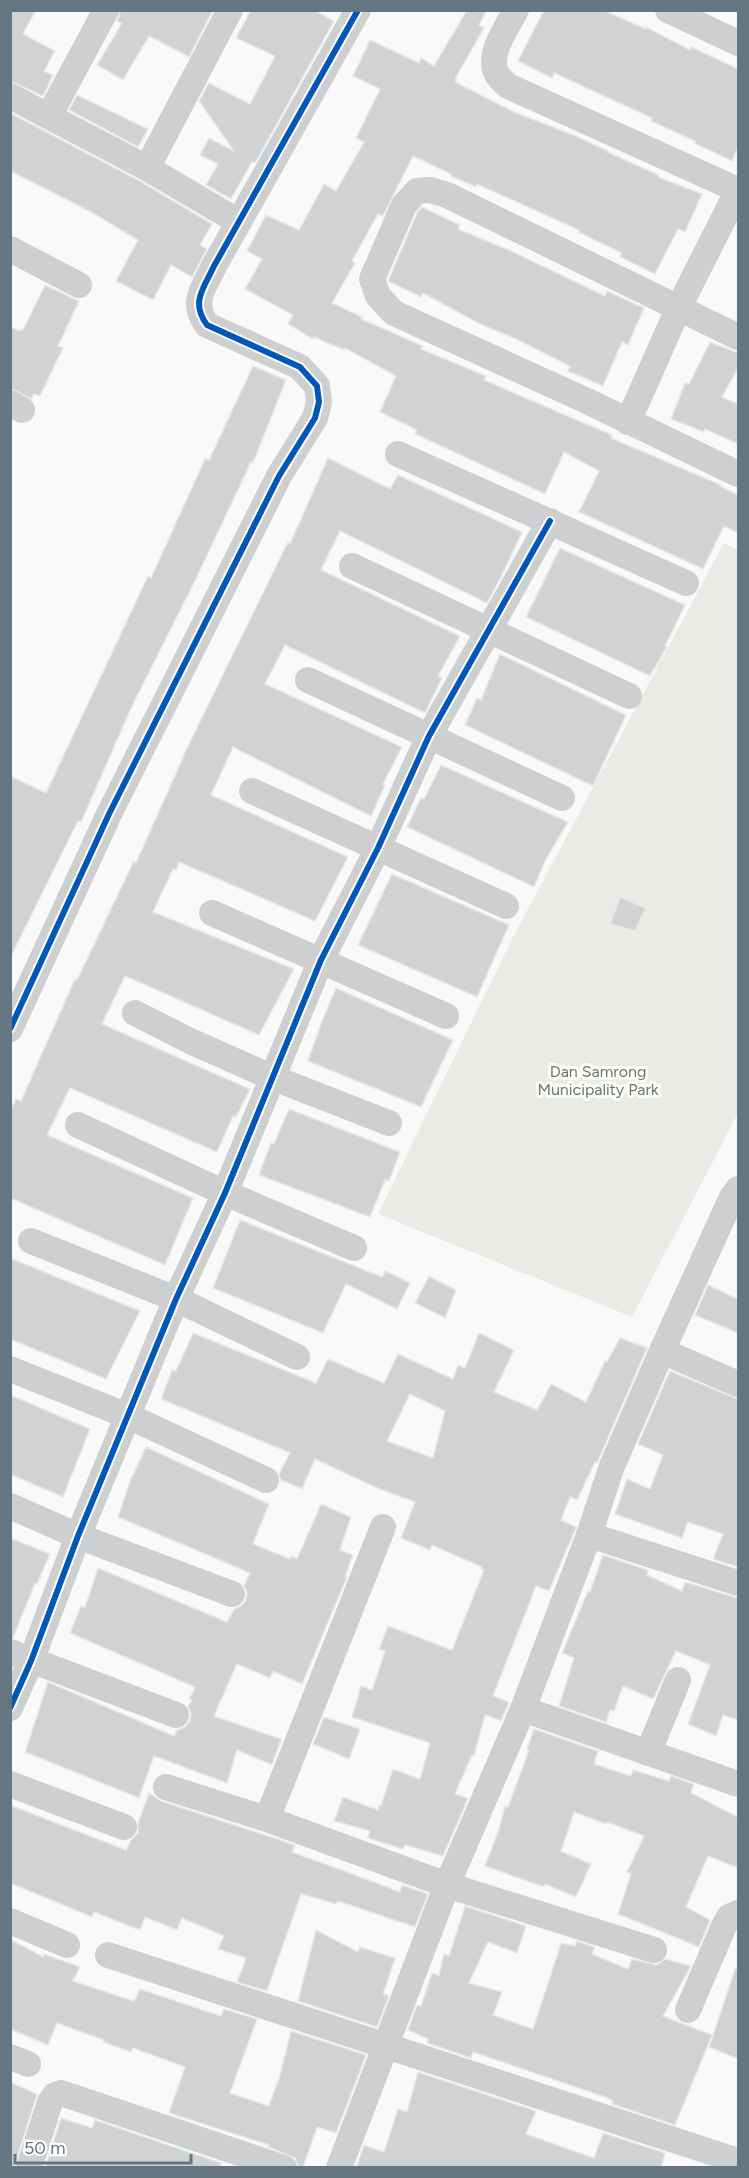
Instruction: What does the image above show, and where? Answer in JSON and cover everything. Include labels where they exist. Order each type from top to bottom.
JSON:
[{"type":"street","points":[[49,116],[106,10]]},
{"type":"street","points":[[147,168],[230,10]]},
{"type":"street","points":[[10,1029],[109,814],[279,476],[315,418],[319,402],[317,386],[300,367],[224,334],[207,324],[200,315],[198,301],[239,222],[358,10]]},
{"type":"street","points":[[516,10],[497,46],[494,61],[497,75],[508,86],[738,190],[678,309],[628,422]]},
{"type":"street","points":[[668,10],[738,43]]},
{"type":"street","points":[[10,96],[147,168],[239,222]]},
{"type":"street","points":[[738,337],[447,195],[430,190],[417,191],[404,205],[372,279],[378,296],[394,313],[587,401],[738,474]]},
{"type":"street","points":[[10,249],[79,285]]},
{"type":"street","points":[[398,454],[686,584]]},
{"type":"street","points":[[10,1708],[21,1657],[78,1536],[176,1299],[225,1193],[321,960],[378,848],[429,736],[550,521]]},
{"type":"street","points":[[352,566],[629,696]]},
{"type":"street","points":[[308,680],[562,798]]},
{"type":"street","points":[[252,791],[506,906]]},
{"type":"street","points":[[212,913],[446,1016]]},
{"type":"street","points":[[135,1013],[190,1041],[271,1077],[389,1123]]},
{"type":"street","points":[[78,1125],[225,1193],[354,1248]]},
{"type":"street","points":[[339,2168],[447,1885],[523,1709],[589,1535],[612,1466],[732,1197],[738,1189]]},
{"type":"street","points":[[31,1241],[176,1299],[297,1357]]},
{"type":"street","points":[[662,1351],[738,1384]]},
{"type":"street","points":[[10,1369],[128,1416],[266,1480]]},
{"type":"street","points":[[10,1506],[78,1536],[232,1594]]},
{"type":"street","points":[[267,1819],[383,1527]]},
{"type":"street","points":[[589,1535],[738,1583]]},
{"type":"street","points":[[21,1657],[176,1715]]},
{"type":"street","points":[[648,1753],[678,1680]]},
{"type":"street","points":[[523,1709],[738,1784]]},
{"type":"street","points":[[10,1784],[124,1827]]},
{"type":"street","points":[[166,1787],[267,1819],[447,1885],[654,1950]]},
{"type":"street","points":[[688,2010],[724,1926],[729,1917],[738,1913]]},
{"type":"street","points":[[10,1921],[66,1945]]},
{"type":"street","points":[[108,1954],[738,2161]]},
{"type":"street","points":[[29,2168],[50,2102],[55,2095],[61,2093],[284,2168]]},
{"type":"green space","name":"Dan Samrong Municipality Park","points":[[724,543],[738,550],[738,1113],[632,1317],[378,1214],[513,937]]},
{"type":"building","points":[[10,10],[36,10],[23,34],[55,51],[44,71],[53,75],[43,96],[10,81]]},
{"type":"building","points":[[121,10],[213,10],[189,57],[149,36],[123,80],[97,65],[122,23],[117,21]]},
{"type":"building","points":[[251,10],[314,10],[334,21],[255,163],[252,162],[231,199],[206,185],[218,164],[200,155],[209,138],[234,151],[199,101],[209,83],[250,104],[275,56],[236,38]]},
{"type":"building","points":[[467,10],[487,10],[479,25],[484,28],[455,82],[514,112],[576,136],[659,175],[658,177],[702,194],[685,232],[678,229],[655,274],[620,257],[622,253],[578,232],[579,230],[477,184],[476,187],[450,176],[451,174],[413,156],[383,216],[378,214],[352,261],[355,263],[332,303],[362,317],[361,319],[423,346],[421,349],[486,376],[484,380],[612,435],[611,438],[721,485],[738,495],[738,533],[724,526],[703,569],[579,512],[599,471],[564,452],[545,494],[415,434],[417,430],[380,412],[396,376],[345,348],[344,350],[314,337],[313,339],[288,324],[293,315],[245,289],[262,259],[247,251],[266,215],[299,230],[324,184],[336,191],[364,142],[356,138],[380,89],[353,76],[370,40],[419,63],[421,58],[434,66]]},
{"type":"building","points":[[544,10],[603,10],[646,29],[646,27],[690,50],[692,47],[738,69],[738,147],[732,161],[651,121],[652,118],[554,73],[552,78],[518,61]]},
{"type":"building","points":[[77,95],[148,129],[138,147],[69,110]]},
{"type":"building","points":[[10,113],[140,181],[212,224],[200,245],[207,249],[192,277],[171,265],[153,300],[116,281],[138,240],[91,212],[10,171]]},
{"type":"building","points":[[422,207],[460,225],[458,229],[509,250],[605,296],[607,291],[644,308],[628,345],[622,342],[603,386],[568,371],[570,366],[480,324],[423,293],[421,297],[388,281],[417,213]]},
{"type":"building","points":[[45,285],[79,301],[58,346],[63,348],[40,396],[34,394],[31,399],[10,388],[10,327],[23,330]]},
{"type":"building","points":[[710,342],[738,353],[738,368],[722,397],[738,404],[738,444],[705,429],[704,432],[671,419],[685,383],[689,384]]},
{"type":"building","points":[[253,366],[286,380],[253,463],[251,462],[133,704],[81,822],[78,821],[10,958],[10,776],[46,793],[148,576],[151,578],[205,459],[209,460]]},
{"type":"building","points":[[328,458],[390,489],[398,475],[522,532],[487,603],[340,531],[321,570],[460,636],[438,676],[442,678],[425,713],[285,645],[265,684],[402,747],[383,784],[385,785],[371,816],[233,747],[211,795],[348,857],[315,921],[179,862],[176,870],[173,869],[153,912],[294,969],[259,1035],[125,976],[102,1024],[250,1089],[236,1117],[233,1116],[217,1152],[70,1088],[47,1135],[193,1198],[165,1265],[10,1198],[10,1111],[16,1099],[21,1101],[75,979],[77,980],[134,861],[136,863],[189,744],[288,542],[290,544]]},
{"type":"building","points":[[560,548],[685,605],[665,646],[667,647],[650,676],[526,617]]},
{"type":"building","points":[[500,654],[626,715],[593,786],[465,725],[477,698],[481,700]]},
{"type":"building","points":[[441,765],[568,822],[546,859],[534,887],[407,827]]},
{"type":"building","points":[[392,874],[509,925],[477,997],[358,945]]},
{"type":"building","points":[[620,897],[646,908],[635,931],[610,924]]},
{"type":"building","points":[[336,988],[453,1040],[421,1107],[308,1061]]},
{"type":"building","points":[[289,1109],[400,1152],[389,1181],[385,1180],[370,1217],[259,1175],[271,1143],[274,1144]]},
{"type":"building","points":[[240,1220],[382,1277],[386,1271],[410,1283],[397,1309],[346,1284],[323,1333],[213,1288]]},
{"type":"building","points":[[10,1258],[140,1311],[106,1379],[10,1339]]},
{"type":"building","points":[[429,1276],[456,1290],[445,1318],[415,1303]]},
{"type":"building","points":[[708,1285],[738,1299],[738,1333],[695,1315]]},
{"type":"building","points":[[193,1333],[316,1383],[328,1359],[384,1383],[398,1354],[453,1379],[458,1365],[465,1368],[479,1333],[514,1350],[494,1392],[537,1410],[551,1384],[586,1402],[605,1361],[607,1362],[620,1338],[647,1348],[597,1463],[595,1462],[577,1500],[570,1497],[561,1520],[576,1527],[575,1530],[549,1591],[536,1586],[493,1696],[509,1702],[501,1721],[485,1715],[474,1756],[472,1755],[455,1794],[468,1798],[443,1856],[405,1845],[403,1849],[368,1838],[370,1831],[334,1821],[343,1797],[378,1810],[393,1769],[420,1779],[430,1743],[352,1717],[361,1686],[372,1690],[385,1651],[379,1649],[388,1626],[452,1650],[484,1570],[481,1569],[482,1567],[432,1545],[430,1550],[401,1538],[415,1502],[377,1488],[315,1459],[302,1489],[281,1480],[279,1474],[290,1453],[161,1399],[172,1370],[176,1371]],"holes":[[[410,1394],[445,1411],[433,1458],[387,1441]]]},
{"type":"building","points":[[670,1371],[738,1399],[738,1567],[713,1559],[723,1534],[688,1522],[682,1538],[615,1514],[627,1479],[650,1489],[663,1455],[638,1444]]},
{"type":"building","points":[[10,1395],[90,1429],[63,1497],[10,1474]]},
{"type":"building","points":[[146,1447],[269,1504],[253,1544],[290,1559],[291,1556],[297,1559],[321,1504],[351,1517],[340,1550],[353,1555],[345,1577],[347,1577],[302,1684],[273,1671],[270,1678],[237,1664],[214,1716],[281,1739],[272,1765],[237,1750],[227,1783],[154,1756],[139,1798],[25,1752],[48,1682],[174,1736],[177,1730],[185,1727],[190,1721],[191,1713],[188,1707],[192,1700],[189,1699],[195,1687],[70,1633],[81,1606],[85,1607],[98,1568],[227,1622],[234,1609],[246,1600],[247,1592],[244,1586],[250,1573],[118,1517],[130,1481]]},
{"type":"building","points":[[10,1538],[50,1554],[37,1584],[35,1583],[13,1638],[10,1637]]},
{"type":"building","points":[[603,1555],[648,1570],[647,1575],[682,1591],[685,1582],[738,1598],[738,1720],[723,1715],[716,1736],[688,1724],[710,1665],[676,1651],[653,1699],[623,1686],[614,1711],[610,1710],[606,1722],[559,1706],[574,1658],[562,1653],[588,1591],[590,1592]]},
{"type":"building","points":[[324,1717],[360,1729],[349,1759],[313,1744]]},
{"type":"building","points":[[534,1729],[598,1751],[594,1764],[631,1776],[633,1770],[669,1781],[671,1776],[694,1784],[691,1793],[738,1817],[738,1868],[708,1856],[686,1907],[710,1920],[699,1947],[618,1914],[631,1874],[627,1872],[644,1836],[574,1812],[561,1851],[591,1864],[576,1897],[545,1884],[544,1887],[485,1866],[505,1806],[508,1807],[529,1750],[527,1749]]},
{"type":"building","points":[[149,1793],[161,1801],[295,1845],[292,1852],[400,1892],[402,1885],[428,1894],[415,1927],[338,1901],[336,1904],[301,1894],[267,1991],[237,1982],[246,1958],[218,1949],[224,1936],[182,1918],[177,1930],[145,1917],[140,1930],[94,1912],[92,1917],[10,1883],[10,1805],[126,1850],[138,1833],[138,1823]]},
{"type":"building","points":[[465,1906],[526,1926],[517,1953],[488,1942],[469,1983],[502,1992],[493,2015],[533,2029],[561,1943],[575,1946],[577,1941],[595,1947],[592,1954],[628,1969],[632,1959],[657,1965],[665,1959],[691,1966],[663,2016],[712,2035],[675,2125],[612,2104],[613,2101],[605,2097],[473,2052],[471,2058],[427,2043],[428,2039],[408,2030],[417,2005],[421,2006],[432,1973],[439,1975],[444,1954],[449,1956]]},
{"type":"building","points":[[316,1930],[358,1952],[360,1947],[395,1958],[383,1994],[389,1996],[377,2027],[298,2001]]},
{"type":"building","points":[[10,1939],[43,1957],[44,1954],[80,1967],[73,1981],[134,2001],[140,1989],[221,2016],[224,2009],[257,2019],[230,2093],[269,2106],[280,2075],[291,2031],[366,2055],[336,2133],[317,2127],[303,2168],[299,2168],[295,2158],[268,2147],[269,2145],[169,2113],[185,2067],[133,2048],[131,2052],[57,2023],[48,2045],[10,2029]]},
{"type":"building","points":[[735,1969],[738,1969],[738,2059],[709,2047]]},
{"type":"building","points":[[418,2072],[536,2111],[526,2134],[594,2158],[603,2133],[665,2153],[661,2168],[356,2168],[364,2145],[384,2152],[398,2109],[407,2112]]},
{"type":"building","points":[[10,2082],[37,2094],[14,2168],[10,2168]]},
{"type":"building","points":[[61,2118],[92,2128],[95,2120],[221,2163],[220,2168],[45,2168]]},
{"type":"cycle path","points":[[10,1029],[109,814],[279,476],[315,418],[319,402],[317,386],[300,367],[207,325],[202,317],[199,302],[214,266],[358,10]]},
{"type":"cycle path","points":[[10,1708],[176,1299],[225,1193],[321,960],[378,848],[429,736],[550,521]]}]
